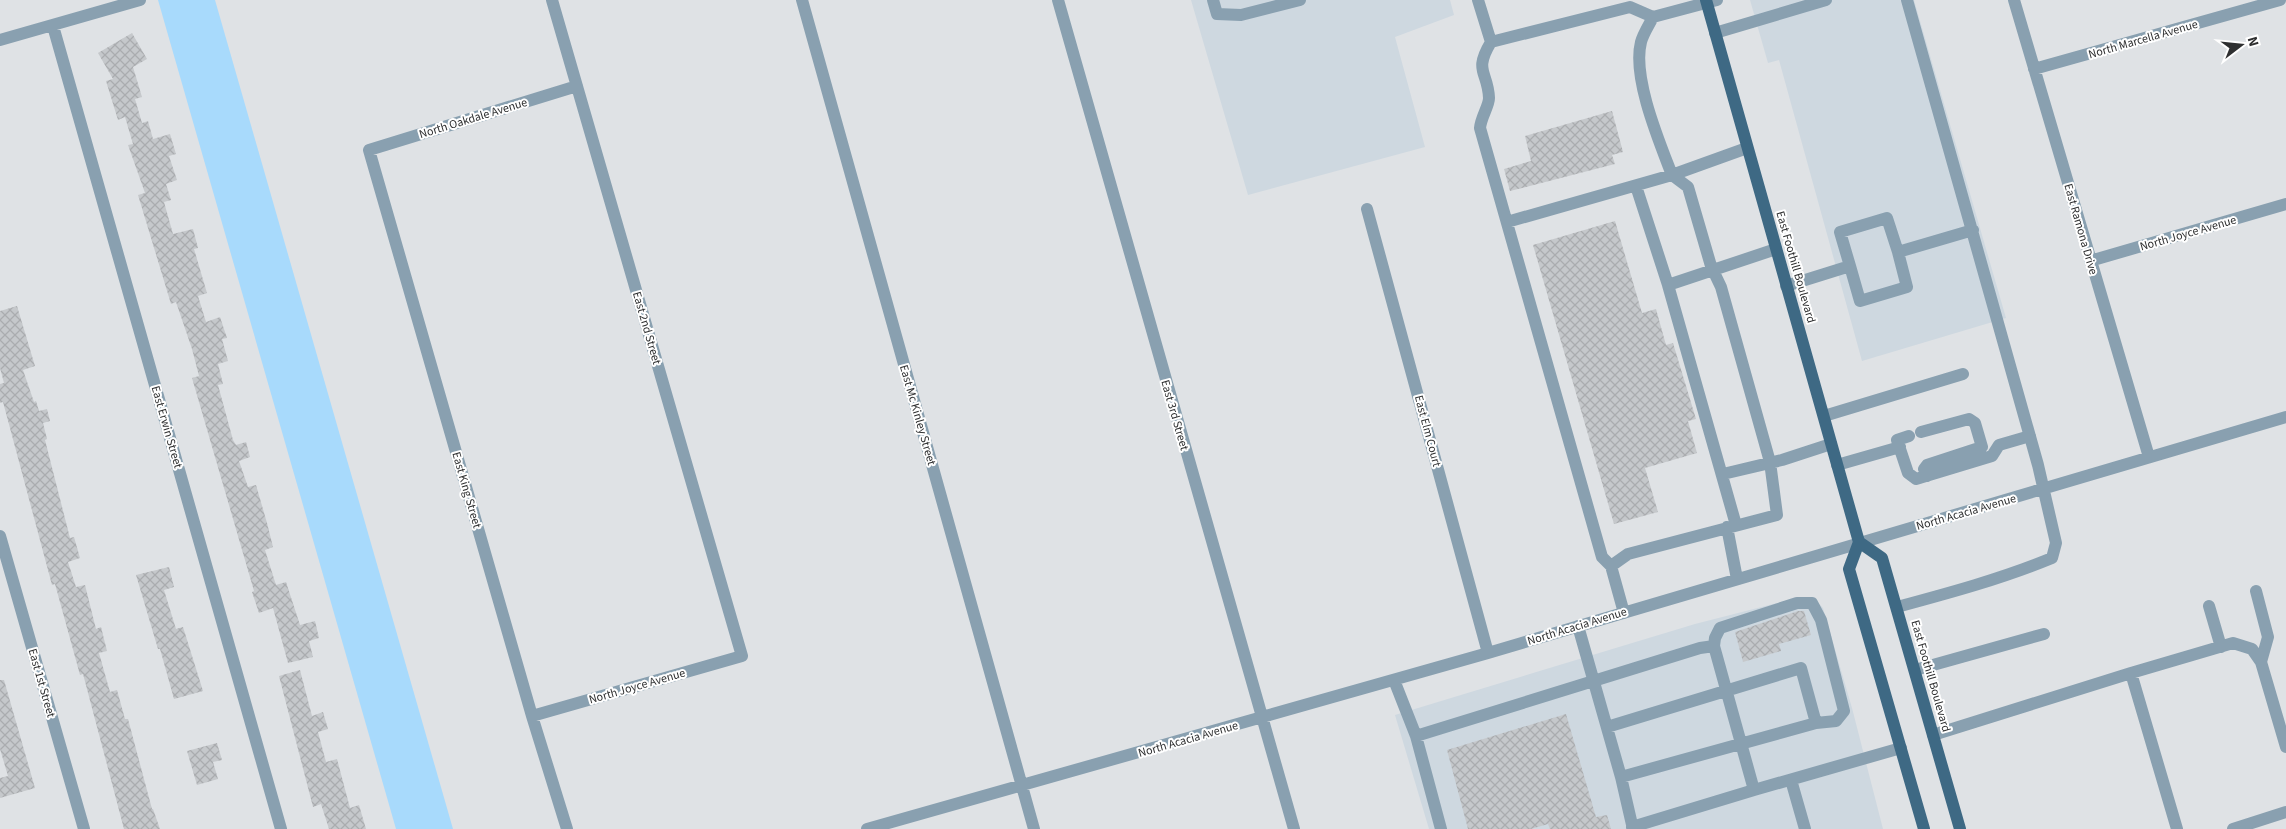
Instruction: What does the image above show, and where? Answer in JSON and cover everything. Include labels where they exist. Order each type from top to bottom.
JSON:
[{"type":"main road","name":"East Foothill Boulevard","points":[[1710,1],[1715,33],[1859,542],[1882,558],[1960,829]]},
{"type":"main road","points":[[1859,542],[1849,569],[1924,829]]},
{"type":"street","points":[[0,40],[140,0]]},
{"type":"street","name":"East 2nd Street","points":[[552,0],[742,656]]},
{"type":"street","name":"East Mc Kinley Street","points":[[802,0],[1034,829]]},
{"type":"street","name":"East 3rd Street","points":[[1058,0],[1294,829]]},
{"type":"street","points":[[1213,0],[1217,14],[1241,15],[1300,0]]},
{"type":"street","points":[[1478,0],[1491,42]]},
{"type":"street","points":[[1715,33],[1826,0]]},
{"type":"street","points":[[1897,607],[1990,581],[2052,558],[2056,543],[2030,436],[1907,0]]},
{"type":"street","name":"East Ramona Drive","points":[[2014,0],[2149,457]]},
{"type":"street","name":"North Marcella Avenue","points":[[2034,69],[2280,0]]},
{"type":"street","points":[[1624,613],[1611,566],[1602,557],[1480,128],[1480,119],[1489,99],[1482,71],[1483,56],[1491,42],[1629,4],[1652,17],[1710,1]]},
{"type":"street","points":[[1611,566],[1628,554],[1777,515],[1770,462],[1721,287],[1713,271],[1688,187],[1672,176],[1653,125],[1640,74],[1641,42],[1652,17]]},
{"type":"street","name":"East Erwin Street","points":[[53,26],[281,829]]},
{"type":"street","name":"North Oakdale Avenue","points":[[369,150],[577,86]]},
{"type":"street","points":[[1507,222],[1672,176],[1747,148]]},
{"type":"street","name":"East King Street","points":[[369,150],[532,716],[567,829]]},
{"type":"street","points":[[1636,186],[1668,285],[1723,474],[1732,526],[1737,579]]},
{"type":"street","name":"North Joyce Avenue","points":[[2090,261],[2286,204]]},
{"type":"street","name":"East Elm Court","points":[[1367,209],[1488,653]]},
{"type":"street","points":[[1887,218],[1907,287],[1860,302],[1850,266],[1840,232],[1887,218]]},
{"type":"street","points":[[1898,252],[1973,230]]},
{"type":"street","points":[[1668,285],[1776,249]]},
{"type":"street","points":[[1786,286],[1850,266]]},
{"type":"street","points":[[1824,416],[1963,374]]},
{"type":"street","name":"North Acacia Avenue","points":[[867,829],[1022,787],[1488,653],[2286,417]]},
{"type":"street","points":[[1927,476],[1924,469],[1927,465],[1982,447],[1976,422],[1969,419],[1897,440],[1908,473],[1916,478],[1927,476],[1992,456],[1999,445],[2030,436]]},
{"type":"street","points":[[1723,474],[1782,460],[1831,444]]},
{"type":"street","points":[[1837,465],[1900,447]]},
{"type":"street","name":"East 1st Street","points":[[0,536],[84,829]]},
{"type":"street","points":[[2256,591],[2268,637],[2260,662]]},
{"type":"street","points":[[1621,777],[1741,743],[1816,723],[1836,721],[1844,711],[1821,620],[1812,603],[1788,606],[1720,628],[1715,638],[1714,646],[1727,690],[1741,743],[1754,790]]},
{"type":"street","points":[[2209,606],[2221,647]]},
{"type":"street","points":[[1578,626],[1621,777],[1633,828],[1754,790],[1901,748]]},
{"type":"street","points":[[1915,670],[2044,634]]},
{"type":"street","points":[[1933,735],[2232,643],[2252,649],[2260,662],[2286,747]]},
{"type":"street","points":[[1416,736],[1593,680],[1700,648],[1714,646]]},
{"type":"street","name":"North Joyce Avenue","points":[[532,716],[742,656]]},
{"type":"street","points":[[1606,727],[1801,668],[1816,723]]},
{"type":"street","points":[[2131,673],[2177,829]]},
{"type":"street","points":[[1394,680],[1416,736],[1442,829]]},
{"type":"street","points":[[1791,780],[1805,829]]},
{"type":"street","points":[[2233,829],[2286,812]]},
{"type":"shaded area","points":[[158,0],[215,0],[453,829],[396,829]]},
{"type":"shaded area","points":[[1191,0],[1450,0],[1454,15],[1395,37],[1425,147],[1248,195]]},
{"type":"shaded area","points":[[1750,0],[1914,0],[2006,318],[1862,361],[1779,60],[1768,63]]},
{"type":"shaded area","points":[[1800,597],[1813,597],[1823,608],[1852,708],[1883,829],[1429,829],[1395,715],[1695,624]]},
{"type":"building","points":[[132,33],[147,59],[133,67],[142,97],[135,99],[142,123],[148,121],[153,139],[170,134],[176,154],[169,156],[177,180],[166,184],[171,200],[164,202],[173,234],[193,229],[198,248],[194,249],[207,293],[198,296],[206,322],[220,317],[227,338],[222,339],[228,361],[218,364],[223,384],[218,385],[233,440],[236,445],[246,442],[250,457],[239,461],[248,487],[256,485],[273,547],[265,550],[276,585],[286,582],[300,625],[315,621],[319,638],[309,641],[313,657],[288,663],[273,608],[259,613],[252,592],[254,591],[192,378],[199,376],[192,349],[176,302],[171,304],[138,195],[145,193],[128,145],[133,144],[125,117],[118,120],[106,81],[113,79],[98,53]]},
{"type":"building","points":[[1612,111],[1623,152],[1612,155],[1615,164],[1510,191],[1504,169],[1531,161],[1525,136]]},
{"type":"building","points":[[1615,221],[1642,313],[1656,309],[1666,345],[1673,343],[1696,419],[1688,421],[1697,453],[1645,468],[1658,512],[1614,524],[1533,245]]},
{"type":"building","points":[[17,306],[35,366],[23,370],[39,411],[47,409],[50,421],[43,423],[47,439],[45,440],[70,538],[74,537],[80,558],[68,562],[76,587],[85,585],[96,629],[101,627],[107,651],[99,653],[110,692],[117,690],[125,719],[128,719],[152,809],[160,829],[124,829],[83,674],[80,675],[55,584],[52,585],[3,402],[0,403],[0,384],[4,383],[0,368],[0,311]]},
{"type":"building","points":[[169,567],[174,587],[164,590],[176,629],[183,627],[203,691],[174,699],[136,575]]},
{"type":"building","points":[[1798,611],[1804,611],[1811,635],[1779,644],[1781,651],[1743,662],[1735,632]]},
{"type":"building","points":[[300,670],[312,716],[323,712],[328,729],[318,732],[326,762],[337,759],[350,808],[359,805],[366,829],[329,829],[321,804],[313,807],[279,676]]},
{"type":"building","points":[[0,680],[4,680],[35,788],[0,798],[0,778],[8,776],[0,749]]},
{"type":"building","points":[[1566,714],[1596,817],[1607,815],[1611,829],[1550,829],[1548,824],[1531,829],[1468,829],[1447,750]]},
{"type":"building","points":[[217,743],[222,760],[213,762],[218,779],[197,785],[187,751]]}]
